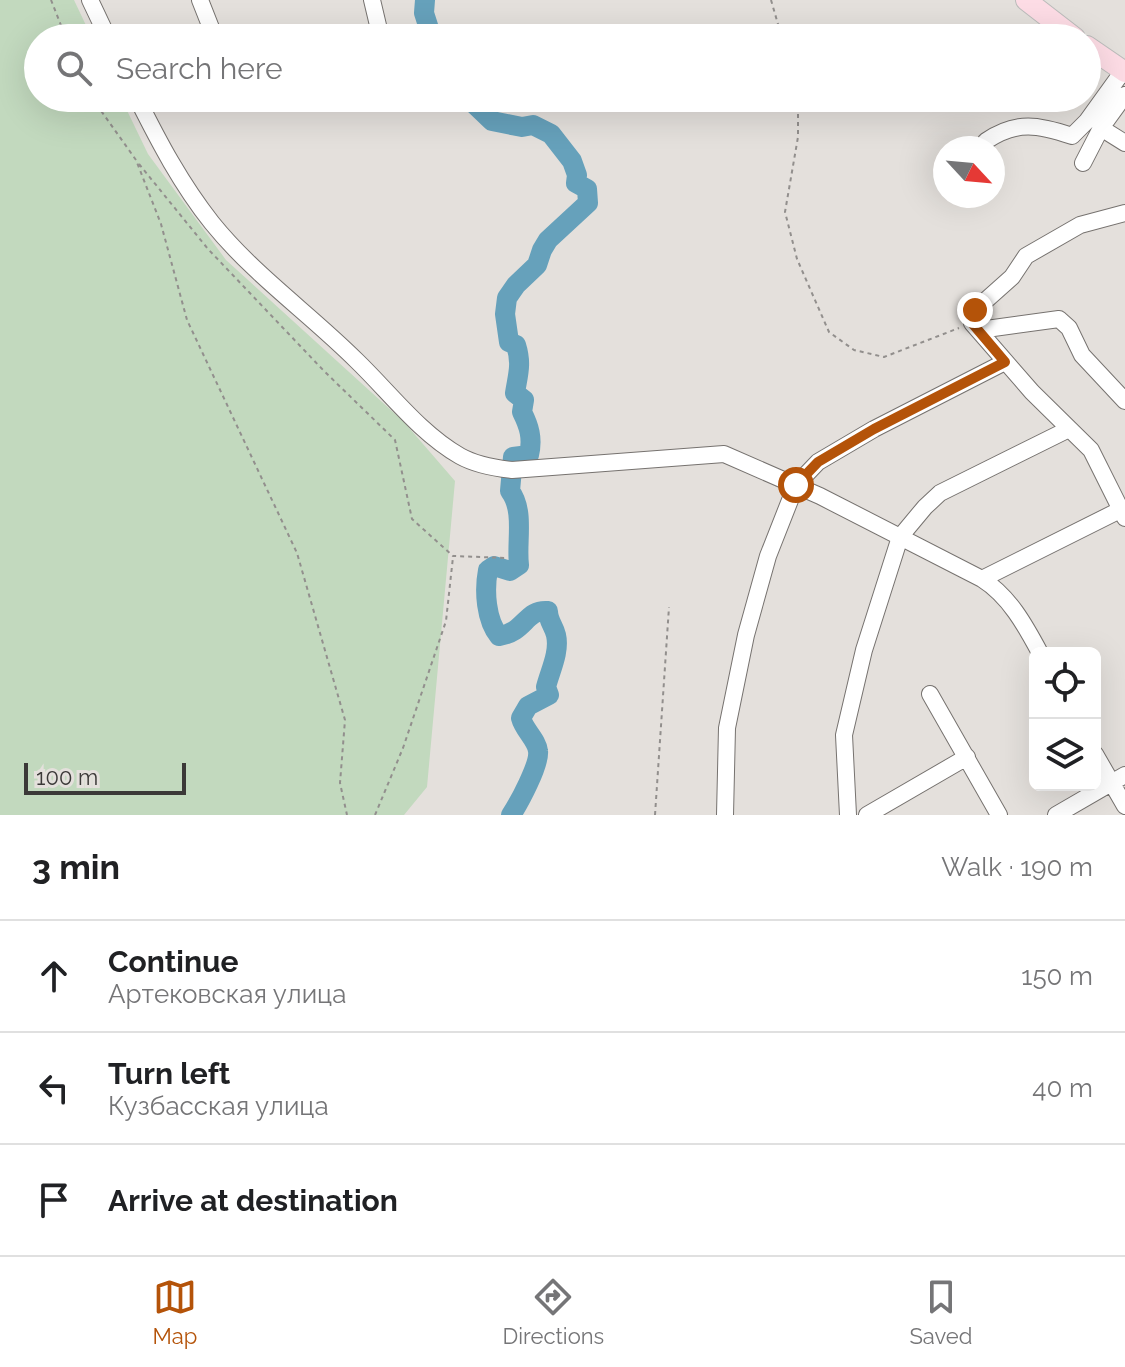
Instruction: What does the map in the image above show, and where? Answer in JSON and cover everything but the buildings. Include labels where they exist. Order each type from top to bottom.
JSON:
[{"type":"main road","points":[[1026,0],[1057,24]]},
{"type":"main road","points":[[1101,55],[1124,71]]},
{"type":"lane","points":[[90,0],[101,24]]},
{"type":"lane","points":[[200,0],[209,24]]},
{"type":"lane","points":[[372,0],[378,24]]},
{"type":"lane","points":[[1101,102],[1124,71]]},
{"type":"lane","points":[[1083,163],[1101,128],[1125,95]]},
{"type":"lane","points":[[144,112],[169,161],[213,224],[357,361],[413,419],[459,456],[485,467],[512,470],[724,454],[796,485],[982,579],[999,590],[1037,647]]},
{"type":"lane","points":[[993,136],[1002,130],[1039,125],[1072,136],[1094,112]]},
{"type":"lane","points":[[1101,128],[1125,143]]},
{"type":"lane","points":[[982,579],[1124,514],[1091,450],[1005,362],[975,326],[975,310],[1012,277],[1026,256],[1080,225],[1125,213]]},
{"type":"lane","points":[[975,326],[1059,319],[1069,328],[1082,355],[1125,401]]},
{"type":"lane","points":[[725,815],[727,728],[746,635],[768,556],[796,485],[818,462],[874,429],[1005,362]]},
{"type":"lane","points":[[848,815],[844,735],[864,650],[900,537],[940,493],[1069,429]]},
{"type":"lane","points":[[930,694],[999,815]]},
{"type":"lane","points":[[867,815],[967,757]]},
{"type":"lane","points":[[1101,761],[1118,779],[1125,806]]},
{"type":"lane","points":[[1056,815],[1118,779]]},
{"type":"path","points":[[51,0],[60,24]]},
{"type":"path","points":[[771,0],[778,24]]},
{"type":"path","points":[[102,112],[136,160],[208,249],[324,371],[395,440],[412,519],[453,556],[507,558]]},
{"type":"path","points":[[798,112],[798,137],[785,212],[797,259],[829,332],[854,350],[884,357],[975,326]]},
{"type":"path","points":[[136,160],[161,224],[187,320],[297,553],[345,720],[340,783],[347,815]]},
{"type":"path","points":[[375,815],[403,748],[446,621],[453,556]]},
{"type":"path","points":[[655,815],[669,607]]},
{"type":"green space","points":[[0,0],[74,0],[85,24],[24,24],[24,112],[128,112],[148,154],[226,260],[404,422],[455,481],[427,787],[404,815],[0,815]]},
{"type":"waterway","points":[[425,0],[428,24]]},
{"type":"waterway","points":[[483,112],[492,121],[522,127],[533,125],[551,134],[572,161],[577,175],[576,183],[587,189],[588,203],[548,240],[537,265],[507,298],[505,314],[509,342],[516,345],[519,358],[515,393],[524,400],[522,412],[531,443],[529,455],[513,457],[510,491],[519,517],[519,565],[510,571],[494,566],[488,570],[487,605],[491,622],[499,636],[515,630],[534,614],[548,611],[557,641],[546,687],[549,695],[528,706],[521,718],[537,747],[538,757],[511,815]]},
{"type":"route","points":[[796,485],[818,462],[874,429],[1005,362],[972,323],[975,310]]}]
